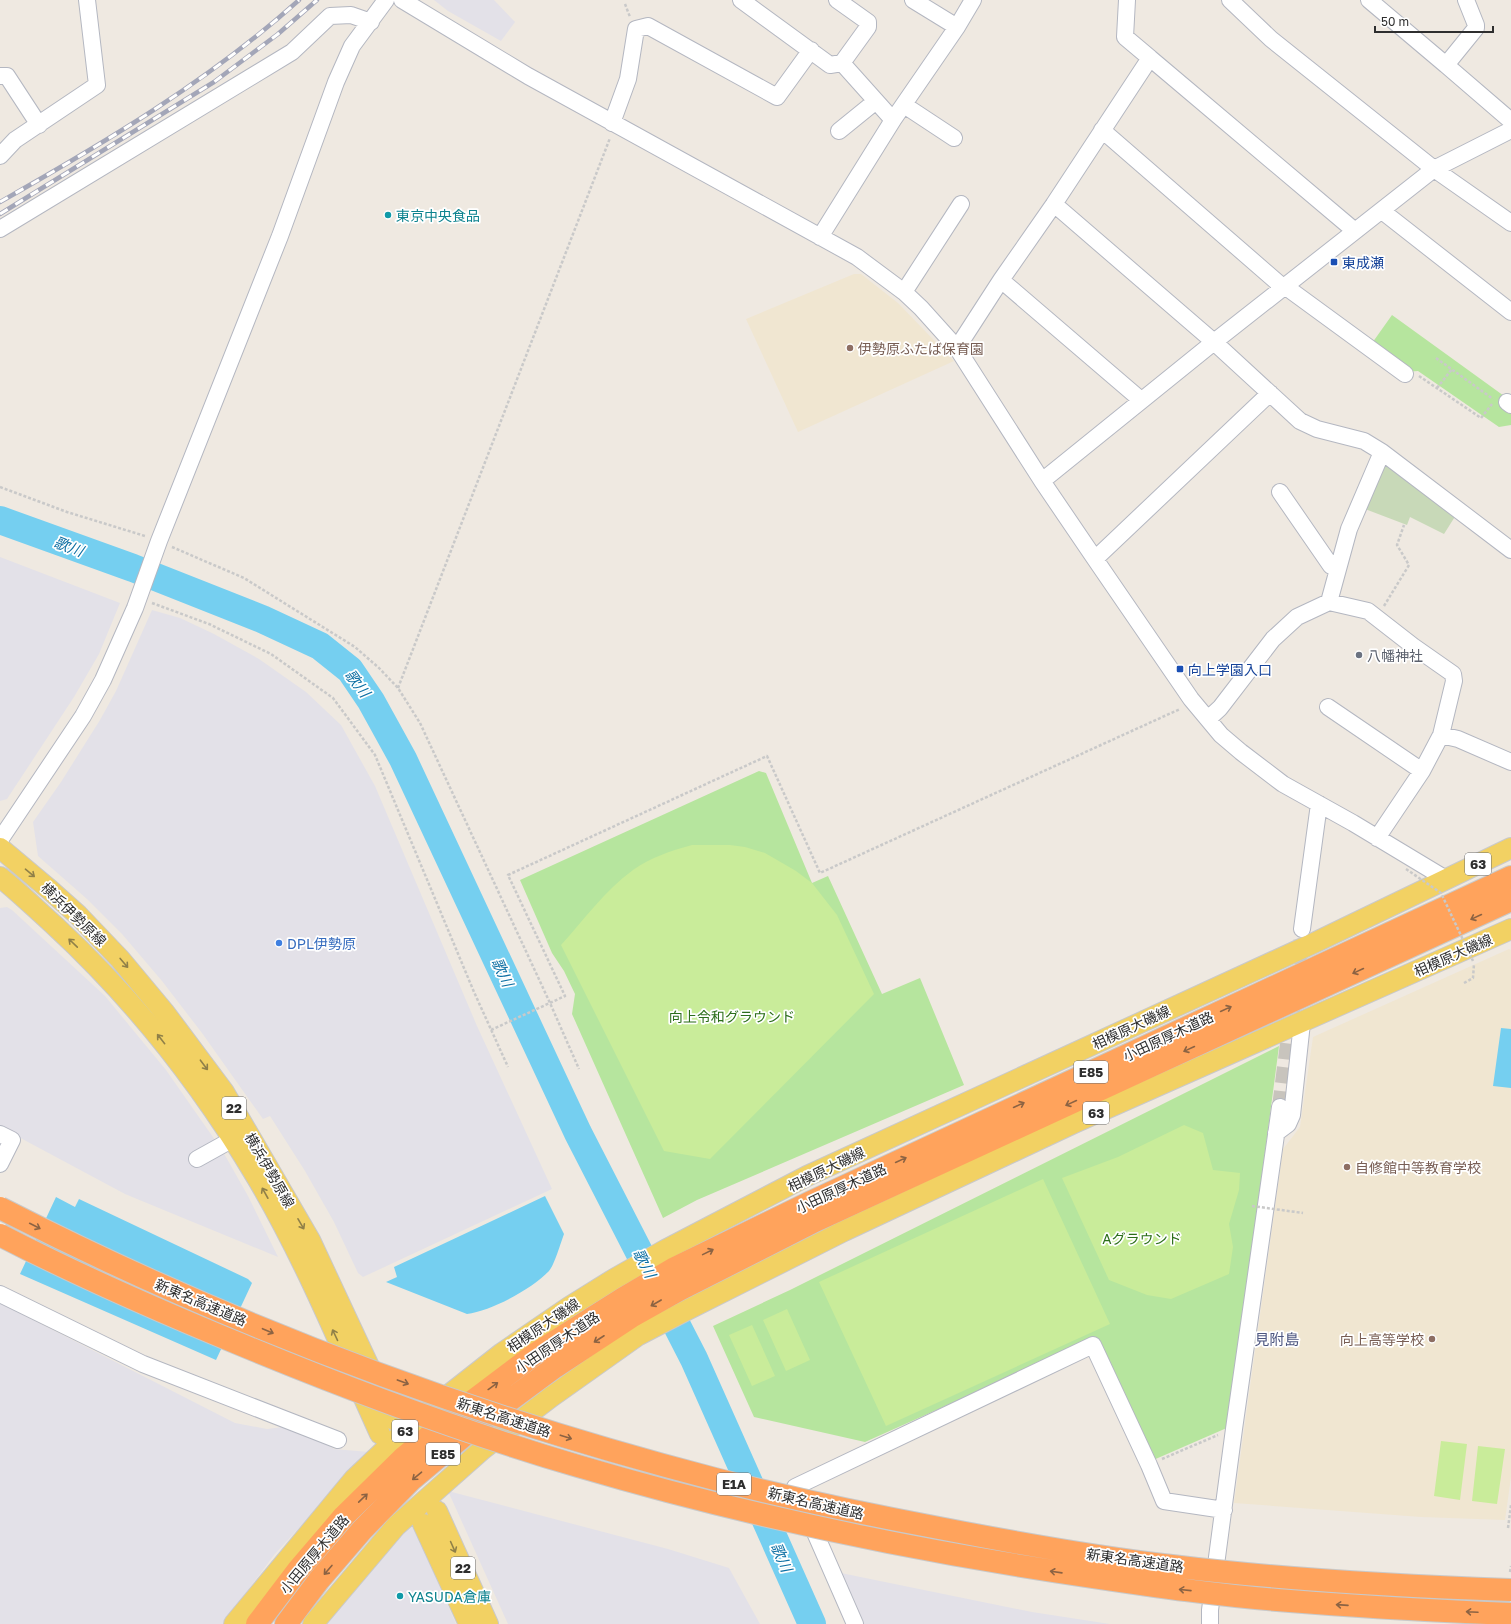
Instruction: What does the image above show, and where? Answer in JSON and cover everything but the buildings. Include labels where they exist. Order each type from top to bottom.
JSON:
[{"type":"highway","name":"小田原厚木道路","points":[[286,1624],[319,1580],[362,1530],[412,1480],[479,1422],[555,1367],[630,1317],[673,1269],[818,1198],[1511,877]]},
{"type":"highway","name":"小田原厚木道路","points":[[673,1269],[815,1221],[1511,900]]},
{"type":"highway","name":"新東名高速道路","points":[[0,1208],[47,1232],[171,1290],[316,1351],[452,1400],[576,1440],[716,1480],[857,1512],[1003,1541],[1169,1566],[1284,1578],[1400,1586],[1511,1590]]},
{"type":"highway","name":"新東名高速道路","points":[[0,1235],[167,1314],[310,1374],[438,1420],[578,1466],[713,1502],[852,1535],[997,1563],[1164,1587],[1288,1601],[1511,1614]]},
{"type":"highway","name":"小田原厚木道路","points":[[256,1624],[298,1570],[344,1516],[402,1459],[458,1412],[535,1354],[630,1317]]},
{"type":"main road","name":"横浜伊勢原線","points":[[0,848],[61,900],[120,959],[165,1013],[224,1092],[310,1240],[394,1420]]},
{"type":"main road","name":"相模原大磯線","points":[[234,1624],[354,1479],[413,1423],[502,1353],[569,1307],[614,1279],[673,1269],[807,1176],[1308,946],[1511,848]]},
{"type":"main road","name":"横浜伊勢原線","points":[[0,877],[73,943],[124,994],[150,1024],[209,1102],[257,1178],[293,1245],[380,1434]]},
{"type":"main road","name":"相模原大磯線","points":[[313,1624],[402,1521],[483,1449],[551,1397],[630,1317],[687,1310],[844,1231],[1074,1123],[1511,929]]},
{"type":"main road","name":"22","points":[[468,1624],[430,1517],[488,1624]]},
{"type":"street","points":[[0,156],[15,140],[97,86],[86,0]]},
{"type":"street","points":[[0,840],[83,716],[103,680],[139,596],[158,543],[277,243],[336,82],[352,46],[386,0]]},
{"type":"street","points":[[402,0],[528,76],[857,257],[904,292],[921,308],[957,348],[1042,481],[1095,559],[1192,700],[1221,735],[1284,784],[1446,879]]},
{"type":"street","points":[[741,0],[830,65],[842,63],[868,27],[868,22],[837,0]]},
{"type":"street","points":[[913,0],[957,27]]},
{"type":"street","points":[[820,237],[893,120],[957,27],[973,0]]},
{"type":"street","points":[[1126,0],[1125,37],[1355,231]]},
{"type":"street","points":[[1230,0],[1271,39],[1434,169],[1511,223]]},
{"type":"street","points":[[1369,0],[1511,121]]},
{"type":"street","points":[[1446,65],[1476,28],[1466,0]]},
{"type":"street","points":[[0,229],[292,52],[330,16],[352,15],[371,22]]},
{"type":"street","points":[[613,123],[628,79],[636,29],[648,26],[777,97],[811,50]]},
{"type":"street","points":[[957,348],[1150,58]]},
{"type":"street","points":[[842,63],[893,120]]},
{"type":"street","points":[[0,76],[7,76],[39,124]]},
{"type":"street","points":[[839,131],[876,101]]},
{"type":"street","points":[[904,105],[954,138]]},
{"type":"street","points":[[1102,130],[1285,287],[1405,374]]},
{"type":"street","points":[[1042,481],[1214,342],[1434,169],[1511,130]]},
{"type":"street","points":[[904,292],[958,221],[961,204]]},
{"type":"street","points":[[1054,204],[1214,342],[1300,421],[1317,429],[1364,441],[1382,452],[1511,550]]},
{"type":"street","points":[[1382,211],[1511,312]]},
{"type":"street","points":[[1001,280],[1142,400]]},
{"type":"street","points":[[1095,559],[1270,393]]},
{"type":"street","points":[[1329,602],[1337,568],[1349,529],[1382,452]]},
{"type":"street","points":[[1280,492],[1331,566],[1337,568]]},
{"type":"street","points":[[1208,719],[1220,708],[1272,639],[1297,617],[1329,602],[1368,611],[1410,651],[1453,674],[1454,681],[1441,735],[1422,771],[1377,838]]},
{"type":"street","points":[[1334,705],[1422,771]]},
{"type":"street","points":[[1441,735],[1458,739],[1511,762]]},
{"type":"street","points":[[1302,929],[1319,804]]},
{"type":"street","points":[[1276,1133],[1288,1124],[1292,1115],[1302,1023]]},
{"type":"street","points":[[1210,1624],[1210,1610],[1234,1429],[1280,1107]]},
{"type":"street","points":[[0,1134],[12,1140],[0,1164]]},
{"type":"street","points":[[197,1159],[233,1140]]},
{"type":"street","points":[[0,1294],[143,1364],[338,1440]]},
{"type":"street","points":[[855,1624],[795,1487],[1093,1345],[1149,1465],[1164,1501],[1224,1510]]},
{"type":"path","points":[[398,688],[613,123]]},
{"type":"path","points":[[1405,374],[1421,377],[1481,418],[1496,400],[1436,358]]},
{"type":"path","points":[[1437,388],[1452,369]]},
{"type":"path","points":[[0,487],[158,543],[244,578],[355,647],[379,668],[398,688],[420,723],[579,1068]]},
{"type":"path","points":[[1377,618],[1409,565],[1397,545],[1404,525]]},
{"type":"path","points":[[139,596],[209,624],[271,654],[333,698],[376,755],[474,992],[508,1067]]},
{"type":"path","points":[[491,1030],[565,996],[508,875],[767,756],[820,873],[1182,708],[1192,700]]},
{"type":"path","points":[[1406,869],[1442,893],[1475,965],[1473,978],[1464,983]]},
{"type":"path","points":[[1252,1206],[1303,1213]]},
{"type":"path","points":[[1149,1465],[1234,1429]]},
{"type":"path","points":[[1508,1528],[1511,1504]]},
{"type":"shaded area","points":[[434,0],[494,0],[515,22],[501,41],[448,11]]},
{"type":"shaded area","name":"伊勢原ふたば保育園","points":[[854,274],[861,274],[898,303],[954,361],[798,432],[746,319]]},
{"type":"shaded area","points":[[0,557],[120,603],[99,654],[74,697],[7,799],[0,801]]},
{"type":"shaded area","points":[[152,610],[180,618],[214,634],[259,659],[306,692],[341,725],[375,786],[477,1026],[552,1189],[363,1277],[358,1273],[334,1222],[305,1171],[270,1116],[263,1119],[202,1033],[162,981],[122,934],[87,899],[38,856],[33,822],[61,782],[100,720],[116,691]]},
{"type":"shaded area","points":[[7,907],[105,996],[166,1070],[222,1150],[248,1196],[278,1257],[125,1194],[0,1127],[0,908]]},
{"type":"shaded area","points":[[1509,949],[1511,950],[1511,1477],[1505,1520],[1421,1517],[1234,1503],[1283,1149],[1300,1127],[1313,1037]]},
{"type":"shaded area","points":[[0,1303],[235,1423],[267,1429],[283,1427],[321,1440],[334,1449],[369,1452],[274,1555],[223,1624],[0,1624]]},
{"type":"shaded area","points":[[448,1491],[668,1549],[729,1568],[760,1624],[508,1624]]},
{"type":"shaded area","points":[[412,1523],[456,1624],[326,1624]]},
{"type":"shaded area","points":[[836,1572],[1032,1612],[1110,1624],[862,1624]]},
{"type":"green space","points":[[1392,315],[1511,401],[1511,425],[1499,427],[1418,371],[1405,372],[1370,346]]},
{"type":"green space","points":[[1385,462],[1456,515],[1444,534],[1410,517],[1407,525],[1365,509]]},
{"type":"green space","name":"向上令和グラウンド","points":[[759,771],[766,773],[812,883],[828,876],[882,994],[920,978],[964,1085],[697,1200],[663,1218],[572,1014],[575,994],[564,971],[552,953],[520,880]]},
{"type":"green space","points":[[692,845],[730,845],[745,847],[765,853],[796,871],[812,883],[837,915],[874,994],[710,1159],[664,1151],[561,945],[604,896],[633,870],[654,858]]},
{"type":"green space","name":"Aグラウンド","points":[[1279,1046],[1229,1427],[1151,1461],[1095,1339],[865,1442],[754,1417],[713,1326],[790,1290]]},
{"type":"green space","points":[[1184,1125],[1203,1133],[1213,1170],[1240,1173],[1239,1190],[1229,1224],[1233,1247],[1229,1274],[1171,1299],[1147,1295],[1109,1280],[1062,1178],[1118,1157]]},
{"type":"green space","points":[[1043,1179],[1110,1324],[886,1426],[819,1282]]},
{"type":"green space","points":[[787,1309],[810,1360],[786,1371],[763,1320]]},
{"type":"green space","points":[[752,1325],[775,1376],[752,1386],[729,1335]]},
{"type":"green space","points":[[1441,1441],[1467,1444],[1460,1500],[1434,1496]]},
{"type":"green space","points":[[1478,1446],[1505,1449],[1497,1504],[1472,1501]]},
{"type":"water","points":[[1501,1028],[1511,1029],[1511,1088],[1493,1086]]},
{"type":"water","points":[[545,1196],[564,1234],[549,1271],[542,1278],[511,1298],[488,1309],[467,1314],[386,1282],[397,1277],[394,1267]]},
{"type":"water","points":[[56,1197],[75,1207],[79,1199],[248,1279],[252,1283],[216,1360],[20,1274]]},
{"type":"waterway","name":"歌川","points":[[0,520],[133,568],[262,619],[320,646],[350,670],[371,701],[403,759],[578,1133],[694,1359],[812,1624]]},
{"type":"tunnel","points":[[1280,1107],[1301,940]]},
{"type":"railway","points":[[0,202],[117,134],[155,109],[192,84],[265,30],[299,0]]},
{"type":"railway","points":[[0,214],[214,82],[278,34],[317,0]]},
{"type":"place","name":"東京中央食品","points":[[388,215]]},
{"type":"place","name":"東成瀬","points":[[1334,262]]},
{"type":"place","name":"伊勢原ふたば保育園","points":[[850,348]]},
{"type":"place","name":"八幡神社","points":[[1359,655]]},
{"type":"place","name":"向上学園入口","points":[[1180,669]]},
{"type":"place","name":"DPL伊勢原","points":[[279,943]]},
{"type":"place","name":"自修館中等教育学校","points":[[1347,1167]]},
{"type":"place","name":"向上高等学校","points":[[1432,1339]]},
{"type":"place","name":"YASUDA倉庫","points":[[400,1596]]},
{"type":"district","name":"見附島","points":[[1277,1339]]}]
